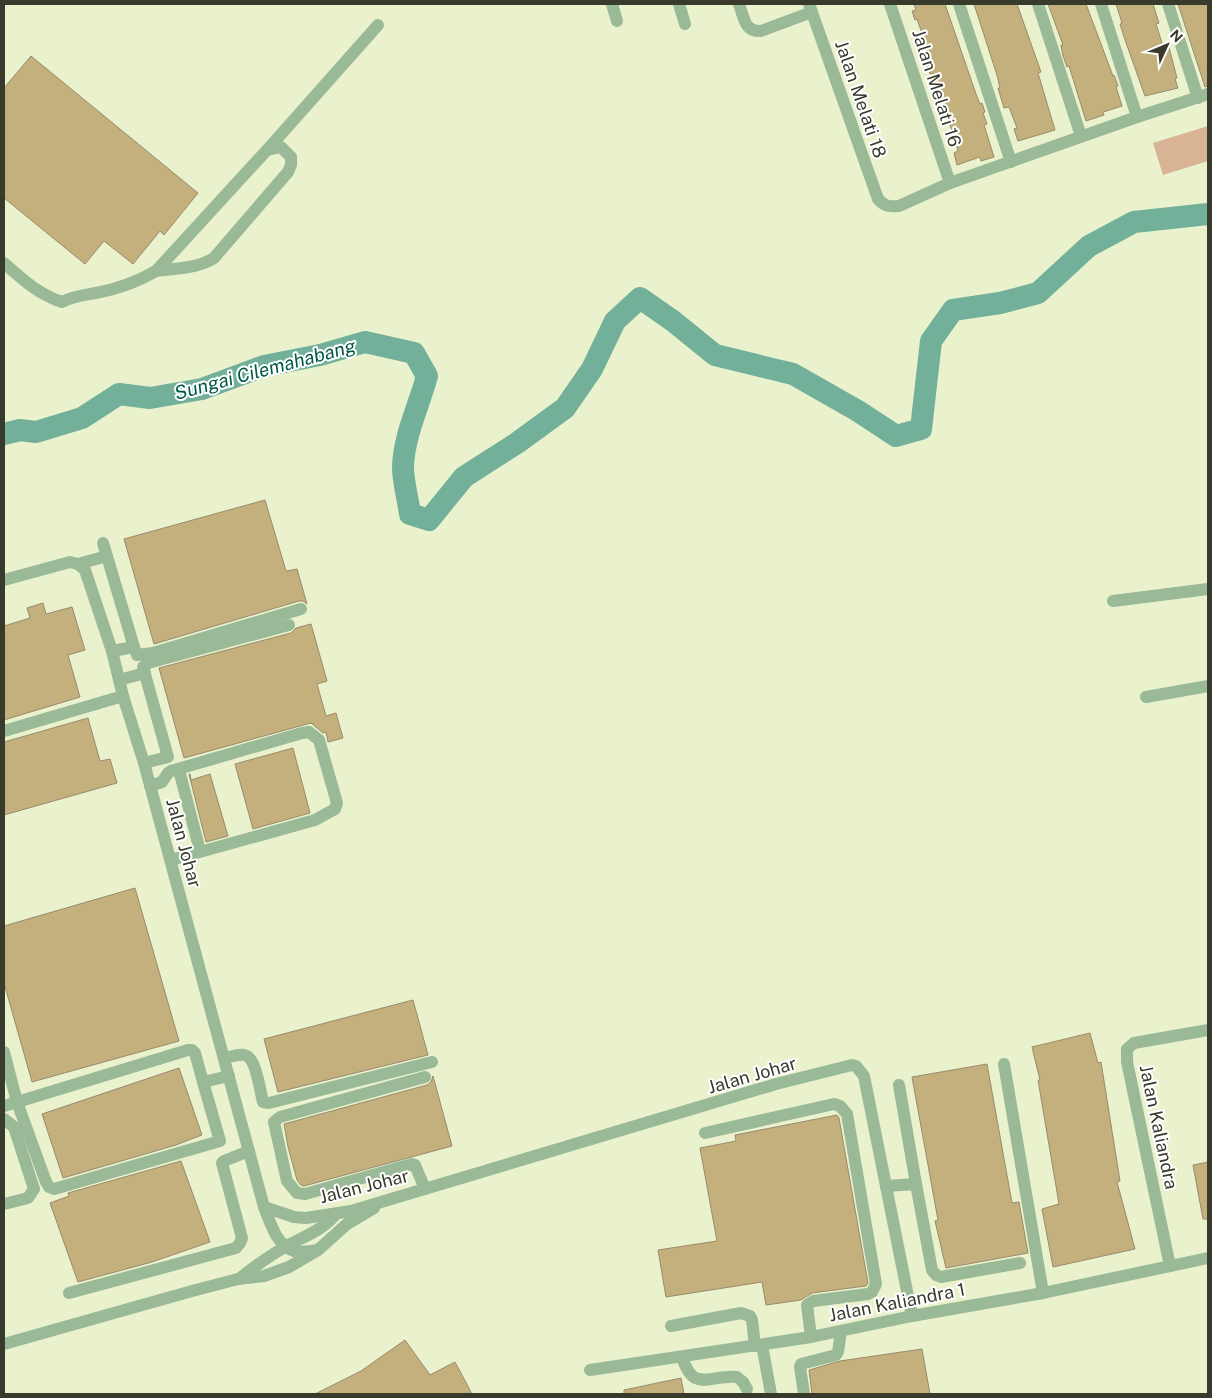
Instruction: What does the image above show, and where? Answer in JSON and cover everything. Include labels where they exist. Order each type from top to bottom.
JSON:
[{"type":"street","points":[[612,4],[617,21]]},
{"type":"street","points":[[679,4],[685,24]]},
{"type":"street","points":[[739,4],[747,28],[753,32],[760,31],[811,8]]},
{"type":"street","name":"Jalan Melati 16","points":[[890,4],[950,183]]},
{"type":"street","points":[[959,4],[1011,162]]},
{"type":"street","points":[[1038,4],[1081,136]]},
{"type":"street","points":[[1101,4],[1137,117]]},
{"type":"street","points":[[950,183],[1081,136],[1203,96],[1168,4]]},
{"type":"street","name":"Jalan Melati 18","points":[[811,8],[878,199],[882,205],[890,207],[899,206],[950,183]]},
{"type":"street","points":[[4,263],[32,287],[48,297],[62,302],[73,296],[96,293],[137,282],[156,271],[378,25]]},
{"type":"street","points":[[156,271],[196,266],[214,258],[288,172],[291,165],[291,157],[281,147],[267,150]]},
{"type":"street","points":[[4,580],[70,562],[78,564],[105,549],[137,655],[153,653],[302,610]]},
{"type":"street","name":"Jalan Johar","points":[[78,564],[85,570],[112,651],[123,696],[171,860],[264,1207],[294,1217],[336,1214],[382,1202],[776,1084],[852,1065],[859,1068],[864,1076],[912,1316]]},
{"type":"street","points":[[1114,601],[1208,589]]},
{"type":"street","points":[[144,763],[168,758],[143,667],[148,663],[289,625]]},
{"type":"street","points":[[112,651],[134,647]]},
{"type":"street","points":[[119,680],[145,673]]},
{"type":"street","points":[[1146,697],[1208,686]]},
{"type":"street","points":[[4,731],[123,696]]},
{"type":"street","points":[[150,786],[162,782],[171,771],[302,733],[309,732],[319,740],[336,803],[335,809],[315,820],[200,850],[171,860]]},
{"type":"street","points":[[179,770],[200,850]]},
{"type":"street","name":"Jalan Kaliandra","points":[[1170,1266],[1127,1062],[1127,1049],[1134,1043],[1208,1030]]},
{"type":"street","points":[[4,1052],[17,1102],[49,1187],[54,1189],[220,1141],[195,1053],[192,1050],[17,1102],[4,1106]]},
{"type":"street","points":[[224,1058],[243,1054],[248,1056],[253,1061],[264,1102],[269,1103],[432,1062]]},
{"type":"street","points":[[1004,1064],[1043,1294]]},
{"type":"street","points":[[203,1082],[229,1076]]},
{"type":"street","points":[[425,1077],[280,1117],[274,1122],[287,1181],[297,1193],[305,1194],[412,1164],[415,1165],[425,1189]]},
{"type":"street","points":[[899,1085],[932,1270],[936,1275],[942,1277],[1020,1263]]},
{"type":"street","points":[[705,1133],[834,1104],[840,1106],[847,1114],[876,1284],[872,1292],[868,1294],[813,1301],[806,1305],[812,1337]]},
{"type":"street","points":[[4,1119],[14,1127],[34,1190],[28,1198],[4,1204]]},
{"type":"street","points":[[69,1293],[236,1248],[242,1238],[222,1163],[224,1160],[249,1151]]},
{"type":"street","points":[[886,1186],[916,1184]]},
{"type":"street","points":[[4,1344],[238,1279],[264,1276],[289,1267],[318,1250],[348,1224],[382,1202]]},
{"type":"street","points":[[264,1207],[276,1236],[286,1246],[294,1251],[318,1250]]},
{"type":"street","points":[[238,1279],[286,1246],[324,1227],[336,1214]]},
{"type":"street","name":"Jalan Kaliandra 1","points":[[590,1370],[812,1337],[912,1316],[1043,1294],[1208,1258]]},
{"type":"street","points":[[671,1326],[741,1313],[750,1316],[770,1388],[747,1392],[743,1382],[737,1377],[698,1380],[686,1371],[682,1357]]},
{"type":"street","points":[[804,1394],[801,1364],[836,1355],[841,1331]]},
{"type":"shaded area","points":[[1208,126],[1208,161],[1163,175],[1153,143]]},
{"type":"building","points":[[914,4],[945,4],[976,94],[985,112],[983,113],[987,124],[984,125],[994,157],[981,161],[980,157],[957,165],[954,153],[958,151],[948,118],[950,118],[938,82],[936,83],[933,73],[930,74],[922,50],[927,48],[917,19],[915,20],[912,11],[916,10]]},
{"type":"building","points":[[974,4],[1017,4],[1041,72],[1038,73],[1055,130],[1018,141],[1014,129],[1017,128],[1009,107],[1004,108],[998,88],[1000,88],[997,75]]},
{"type":"building","points":[[1048,4],[1086,4],[1118,86],[1116,87],[1122,106],[1103,112],[1104,115],[1086,121],[1069,66],[1067,67],[1063,56],[1061,45],[1063,45]]},
{"type":"building","points":[[1116,4],[1153,4],[1159,23],[1156,24],[1163,46],[1168,44],[1178,88],[1145,96],[1124,37]]},
{"type":"building","points":[[1178,4],[1208,4],[1208,86],[1205,87]]},
{"type":"building","points":[[31,56],[198,193],[164,235],[160,231],[133,264],[104,241],[85,264],[4,198],[4,88]]},
{"type":"building","points":[[265,500],[286,571],[297,569],[307,604],[299,601],[154,644],[124,539]]},
{"type":"building","points":[[43,603],[46,614],[72,607],[85,650],[68,655],[80,697],[4,720],[4,626],[30,618],[27,608]]},
{"type":"building","points":[[311,624],[327,681],[317,684],[326,716],[336,713],[343,738],[328,742],[326,732],[323,733],[311,723],[184,758],[159,668],[291,633],[296,628]]},
{"type":"building","points":[[88,718],[100,761],[110,759],[117,783],[4,815],[4,742]]},
{"type":"building","points":[[293,748],[310,813],[253,829],[235,764]]},
{"type":"building","points":[[189,774],[191,780],[210,774],[228,836],[206,842]]},
{"type":"building","points":[[135,888],[179,1041],[32,1082],[4,983],[4,926]]},
{"type":"building","points":[[413,1000],[428,1055],[278,1092],[264,1039]]},
{"type":"building","points":[[1090,1033],[1098,1063],[1101,1062],[1120,1181],[1117,1182],[1135,1249],[1053,1267],[1042,1209],[1059,1204],[1038,1080],[1040,1080],[1032,1047]]},
{"type":"building","points":[[987,1064],[1012,1203],[1019,1202],[1028,1253],[946,1268],[935,1221],[938,1220],[912,1077]]},
{"type":"building","points":[[179,1068],[202,1135],[176,1145],[63,1178],[42,1114]]},
{"type":"building","points":[[433,1076],[452,1146],[304,1186],[297,1180],[284,1124],[427,1085],[431,1082]]},
{"type":"building","points":[[837,1115],[868,1283],[866,1286],[812,1293],[801,1300],[766,1305],[762,1282],[666,1297],[658,1250],[717,1241],[700,1148],[736,1141],[735,1135]]},
{"type":"building","points":[[181,1161],[210,1242],[152,1262],[78,1282],[50,1203],[69,1196],[68,1193]]},
{"type":"building","points":[[1208,1162],[1208,1219],[1203,1219],[1193,1165]]},
{"type":"building","points":[[405,1340],[430,1375],[455,1362],[472,1394],[315,1394],[361,1371]]},
{"type":"building","points":[[922,1349],[930,1394],[812,1394],[809,1370],[840,1361]]},
{"type":"building","points":[[681,1378],[684,1394],[624,1394],[624,1390]]},
{"type":"waterway","name":"Sungai Cilemahabang","points":[[4,434],[20,430],[36,432],[82,418],[119,394],[150,398],[202,389],[264,366],[320,355],[365,342],[414,353],[427,376],[409,432],[403,467],[410,514],[429,520],[464,477],[517,443],[565,408],[592,369],[615,321],[640,298],[673,321],[715,355],[793,374],[858,411],[896,436],[921,429],[931,341],[953,310],[1000,303],[1038,293],[1089,246],[1134,222],[1208,214]]}]
